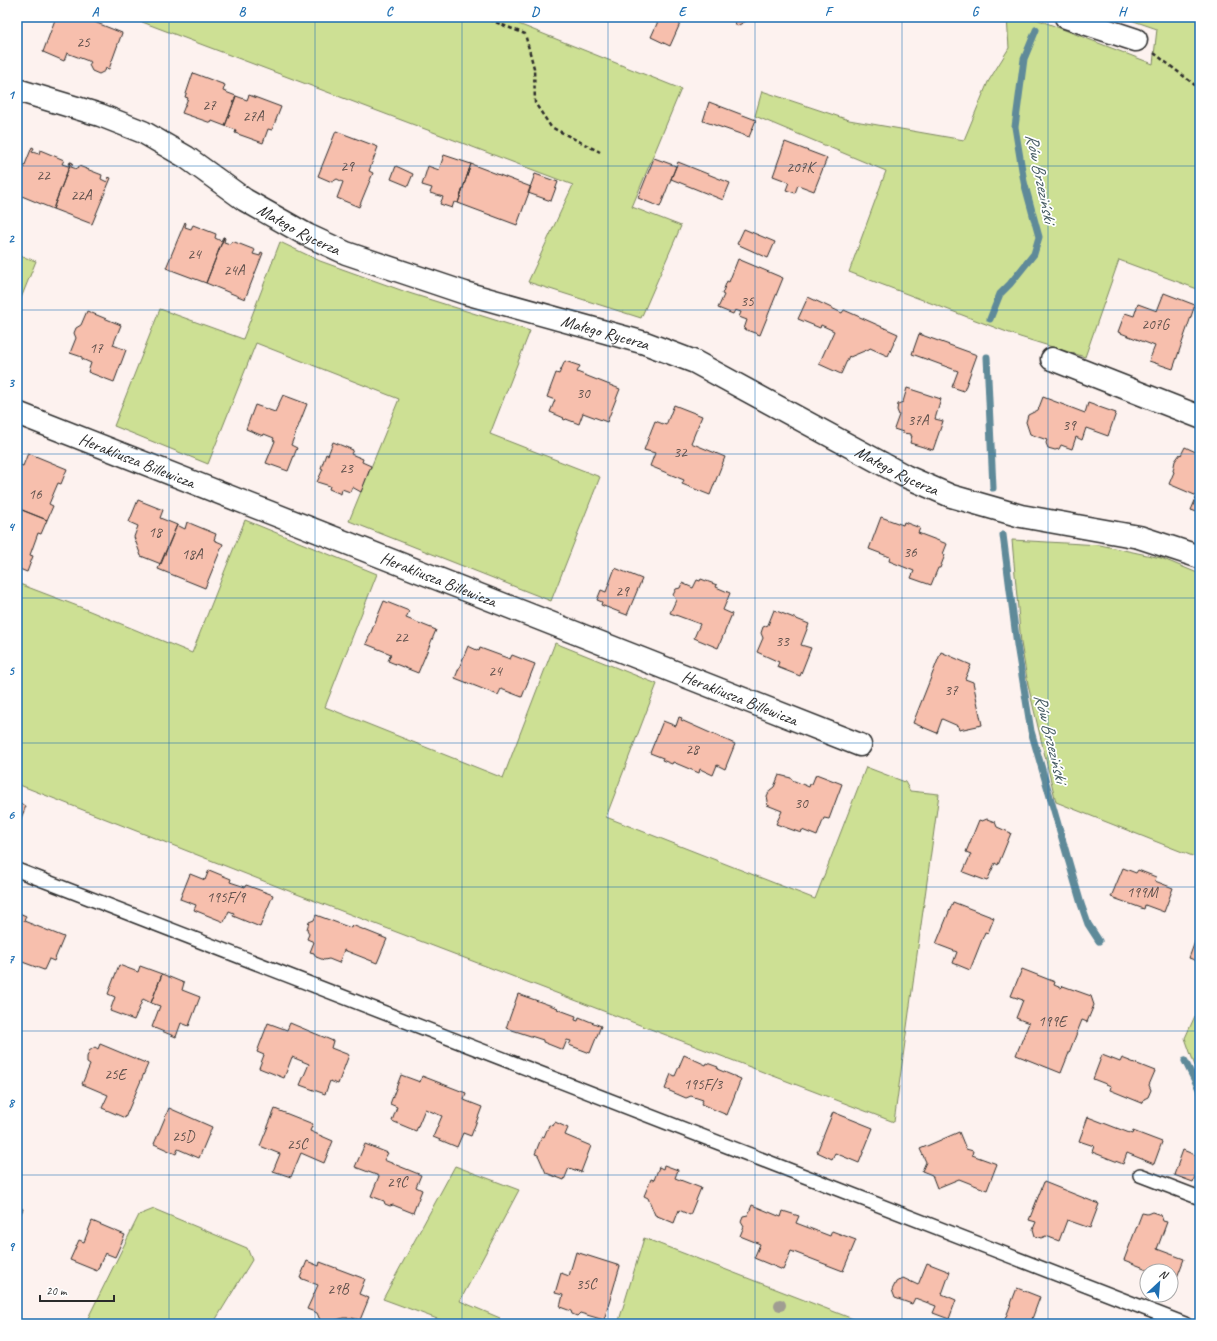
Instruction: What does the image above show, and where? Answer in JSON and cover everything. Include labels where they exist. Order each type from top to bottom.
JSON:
[{"type":"street","points":[[1066,17],[1136,40]]},
{"type":"street","name":"Małego Rycerza","points":[[17,90],[100,115],[143,132],[186,157],[245,200],[307,235],[346,253],[465,293],[645,343],[695,362],[905,476],[951,496],[1021,516],[1140,537],[1200,557]]},
{"type":"street","points":[[1052,359],[1200,417]]},
{"type":"street","name":"Herakliusza Billewicza","points":[[17,412],[860,745]]},
{"type":"lane","points":[[17,870],[1185,1324]]},
{"type":"lane","points":[[1140,1175],[1200,1198]]},
{"type":"path","points":[[483,17],[525,34],[534,68],[535,103],[552,127],[600,152]]},
{"type":"path","points":[[1136,40],[1200,89]]},
{"type":"green space","points":[[129,17],[501,17],[681,89],[632,207],[681,226],[641,318],[528,282],[573,185]]},
{"type":"green space","points":[[1007,17],[1031,17],[1153,64],[1157,29],[1122,17],[1200,17],[1200,290],[1119,260],[1085,357],[1020,337],[849,272],[886,171],[755,116],[762,91],[849,120],[964,140],[988,82],[1009,48]]},
{"type":"green space","points":[[280,242],[320,261],[409,293],[530,331],[490,434],[600,477],[551,601],[349,521],[399,399],[256,343],[208,464],[114,426],[160,309],[243,339]]},
{"type":"green space","points":[[17,255],[36,261],[17,308]]},
{"type":"green space","points":[[245,520],[377,574],[325,707],[503,778],[555,643],[657,684],[606,817],[815,899],[866,767],[905,782],[910,791],[939,794],[894,1122],[289,891],[17,784],[17,583],[192,653]]},
{"type":"green space","points":[[1012,540],[1100,545],[1161,558],[1200,574],[1200,859],[1056,802],[1028,685],[1021,643]]},
{"type":"green space","points":[[1195,1016],[1200,1018],[1200,1080],[1185,1038]]},
{"type":"green space","points":[[455,1166],[519,1190],[460,1301],[500,1318],[496,1324],[451,1324],[383,1299]]},
{"type":"green space","points":[[154,1209],[247,1248],[252,1260],[213,1324],[85,1324],[139,1215]]},
{"type":"green space","points":[[644,1238],[866,1324],[618,1324]]},
{"type":"building","points":[[17,17],[22,17],[17,29]]},
{"type":"building","points":[[56,17],[82,17],[122,33],[109,69],[106,68],[105,71],[99,74],[92,71],[89,65],[91,62],[67,53],[64,61],[43,52]]},
{"type":"building","points":[[660,17],[683,17],[670,46],[651,37]]},
{"type":"building","points":[[730,17],[753,17],[749,21],[748,20],[737,26]]},
{"type":"building","points":[[193,73],[225,85],[223,91],[236,96],[225,126],[182,113],[188,98],[185,97]]},
{"type":"building","points":[[249,95],[281,107],[272,130],[268,129],[263,143],[235,133],[236,130],[225,126],[236,96],[247,100]]},
{"type":"building","points":[[709,102],[756,120],[749,137],[703,121]]},
{"type":"building","points":[[336,131],[378,147],[369,171],[373,173],[359,207],[337,198],[343,182],[337,179],[332,182],[318,176]]},
{"type":"building","points":[[785,142],[827,158],[814,191],[798,185],[795,193],[786,190],[789,182],[773,176]]},
{"type":"building","points":[[32,147],[34,148],[32,152],[39,154],[40,150],[64,160],[62,164],[68,166],[71,162],[53,209],[17,194],[17,185]]},
{"type":"building","points":[[444,155],[471,164],[458,203],[454,202],[452,208],[440,204],[443,197],[430,193],[432,188],[422,185],[428,166],[439,170]]},
{"type":"building","points":[[654,158],[676,166],[660,207],[638,198]]},
{"type":"building","points":[[71,162],[73,163],[71,167],[77,169],[79,166],[102,175],[101,179],[107,182],[108,177],[111,178],[92,224],[53,209]]},
{"type":"building","points":[[678,162],[730,183],[723,200],[671,179]]},
{"type":"building","points":[[471,164],[531,187],[517,225],[458,203]]},
{"type":"building","points":[[396,166],[413,174],[408,186],[391,179]]},
{"type":"building","points":[[535,174],[558,182],[551,201],[528,193]]},
{"type":"building","points":[[185,222],[185,227],[191,229],[193,225],[216,234],[215,238],[221,241],[224,237],[206,283],[166,268]]},
{"type":"building","points":[[744,229],[775,242],[768,258],[737,244]]},
{"type":"building","points":[[224,237],[224,242],[230,244],[232,241],[255,250],[253,254],[260,256],[261,252],[263,253],[245,299],[206,283]]},
{"type":"building","points":[[738,259],[783,278],[760,335],[744,329],[747,320],[739,317],[741,312],[735,310],[733,314],[718,308],[724,295],[722,294],[727,281],[729,282]]},
{"type":"building","points":[[1164,293],[1195,305],[1173,369],[1149,361],[1155,346],[1118,332],[1125,313],[1134,316],[1138,304],[1157,311]]},
{"type":"building","points":[[808,297],[842,313],[844,310],[898,334],[888,356],[870,348],[850,357],[849,356],[841,374],[819,364],[834,331],[821,325],[820,328],[798,319]]},
{"type":"building","points":[[87,311],[121,325],[113,345],[126,350],[114,382],[88,372],[91,363],[82,359],[82,357],[70,353],[76,338],[74,333],[76,328],[81,325]]},
{"type":"building","points":[[919,334],[977,355],[964,391],[952,387],[958,371],[912,354]]},
{"type":"building","points":[[565,361],[580,366],[577,372],[620,389],[607,422],[583,413],[579,424],[566,419],[565,420],[563,419],[564,418],[550,412],[555,400],[547,397],[556,373],[559,374]]},
{"type":"building","points":[[907,388],[941,399],[935,419],[943,421],[933,450],[910,443],[912,436],[911,434],[902,433],[903,432],[894,429],[899,415],[897,410],[898,404],[903,402]]},
{"type":"building","points":[[283,395],[307,404],[291,445],[297,448],[288,471],[266,463],[275,441],[273,440],[274,438],[264,434],[263,436],[246,429],[255,405],[275,412]]},
{"type":"building","points":[[1043,397],[1085,413],[1088,403],[1116,413],[1108,436],[1086,428],[1082,440],[1076,437],[1072,449],[1061,445],[1059,449],[1055,450],[1048,448],[1046,443],[1047,440],[1030,434],[1026,422],[1028,415],[1038,410]]},
{"type":"building","points":[[674,405],[702,416],[691,443],[725,457],[710,495],[682,484],[684,480],[650,466],[655,453],[644,450],[651,431],[655,421],[666,425]]},
{"type":"building","points":[[333,442],[353,450],[351,454],[363,459],[362,462],[371,466],[361,492],[352,487],[350,492],[342,489],[341,494],[329,489],[330,486],[317,482],[323,469],[321,468],[326,454],[328,455]]},
{"type":"building","points":[[1185,447],[1200,454],[1200,513],[1191,510],[1197,496],[1169,484],[1174,472],[1175,461],[1180,454],[1181,455]]},
{"type":"building","points":[[28,453],[67,469],[61,484],[58,483],[49,504],[53,506],[47,520],[17,508],[17,464],[23,466]]},
{"type":"building","points":[[138,500],[163,510],[160,518],[177,525],[161,564],[141,556],[134,537],[138,526],[129,522]]},
{"type":"building","points":[[17,508],[47,520],[41,534],[38,533],[30,555],[33,556],[27,572],[17,568]]},
{"type":"building","points":[[881,517],[903,525],[904,522],[920,528],[918,533],[947,544],[940,568],[938,568],[931,585],[911,578],[914,571],[889,561],[890,557],[869,549]]},
{"type":"building","points":[[187,522],[216,534],[214,540],[223,544],[205,588],[158,569],[177,525],[185,529]]},
{"type":"building","points":[[615,568],[642,579],[627,615],[601,605],[602,602],[597,600],[601,590],[606,592]]},
{"type":"building","points":[[701,579],[717,585],[716,587],[730,593],[723,610],[732,614],[718,648],[694,638],[700,624],[670,613],[676,600],[673,595],[676,589],[680,588],[682,583],[693,588],[697,580],[700,581]]},
{"type":"building","points":[[384,601],[409,611],[406,618],[436,630],[418,673],[388,661],[391,654],[366,644]]},
{"type":"building","points":[[774,610],[809,624],[801,645],[811,648],[800,676],[777,667],[779,662],[757,652],[763,638],[761,633],[763,627],[768,625]]},
{"type":"building","points":[[468,646],[479,651],[480,648],[510,659],[512,655],[535,664],[522,697],[501,689],[498,695],[455,678]]},
{"type":"building","points":[[941,652],[971,665],[965,679],[973,682],[982,725],[959,730],[958,726],[942,719],[937,733],[913,723]]},
{"type":"building","points":[[679,717],[682,718],[681,720],[735,744],[725,769],[717,765],[713,775],[700,769],[699,773],[673,762],[672,764],[662,760],[663,758],[650,753],[663,721],[676,726]]},
{"type":"building","points":[[816,774],[842,784],[829,819],[824,818],[817,836],[802,830],[801,833],[776,824],[782,811],[767,805],[767,796],[770,790],[774,787],[779,775],[791,778],[792,780],[809,787],[810,784],[812,784]]},
{"type":"building","points":[[17,803],[26,806],[17,828]]},
{"type":"building","points":[[987,819],[995,822],[997,827],[1011,833],[998,865],[995,863],[987,881],[963,872],[971,854],[966,852],[979,820],[982,821]]},
{"type":"building","points":[[1123,868],[1136,873],[1138,870],[1156,877],[1155,881],[1173,888],[1164,912],[1145,905],[1144,909],[1111,897]]},
{"type":"building","points":[[209,870],[231,879],[230,882],[245,887],[246,885],[273,895],[260,927],[233,916],[234,913],[229,911],[224,922],[194,910],[196,905],[180,899],[190,874],[205,880]]},
{"type":"building","points":[[953,902],[994,918],[988,933],[985,932],[970,970],[953,963],[957,952],[936,944]]},
{"type":"building","points":[[17,912],[26,916],[24,921],[64,937],[54,961],[49,959],[44,970],[17,960]]},
{"type":"building","points":[[316,915],[351,928],[352,925],[387,939],[377,963],[344,950],[339,963],[329,959],[324,960],[316,957],[314,953],[310,952],[314,942],[307,939],[309,934],[307,929],[309,922],[314,920]]},
{"type":"building","points":[[1200,928],[1200,962],[1189,958]]},
{"type":"building","points":[[119,965],[138,972],[140,966],[162,974],[151,1003],[143,999],[134,1020],[110,1011],[115,997],[108,994]]},
{"type":"building","points":[[1022,969],[1055,982],[1054,985],[1061,988],[1063,986],[1091,996],[1094,1005],[1087,1022],[1082,1020],[1061,1073],[1016,1055],[1029,1023],[1016,1018],[1023,1000],[1011,996]]},
{"type":"building","points":[[162,974],[184,983],[182,990],[200,997],[189,1026],[181,1023],[176,1037],[152,1027],[160,1006],[151,1003]]},
{"type":"building","points":[[518,994],[576,1016],[575,1020],[578,1021],[579,1017],[601,1026],[590,1053],[569,1045],[571,1041],[567,1040],[563,1050],[543,1042],[543,1040],[506,1028]]},
{"type":"building","points":[[268,1023],[287,1030],[290,1023],[333,1041],[331,1048],[349,1055],[338,1084],[330,1081],[325,1094],[300,1085],[309,1064],[292,1057],[284,1078],[259,1068],[264,1055],[257,1052]]},
{"type":"building","points":[[100,1044],[148,1064],[125,1118],[102,1108],[108,1095],[82,1084],[90,1065],[87,1063],[89,1051],[95,1047],[98,1049]]},
{"type":"building","points":[[684,1055],[706,1065],[707,1063],[718,1067],[717,1069],[741,1079],[727,1115],[701,1104],[703,1100],[691,1096],[686,1098],[665,1089],[671,1074],[675,1076]]},
{"type":"building","points":[[1102,1055],[1120,1062],[1122,1058],[1155,1071],[1149,1085],[1151,1090],[1148,1097],[1144,1099],[1142,1103],[1110,1090],[1111,1086],[1093,1079]]},
{"type":"building","points":[[401,1075],[420,1082],[422,1076],[466,1093],[464,1100],[482,1107],[471,1136],[463,1133],[457,1147],[433,1137],[442,1116],[425,1109],[416,1131],[392,1121],[397,1107],[390,1104]]},
{"type":"building","points":[[169,1108],[212,1127],[199,1158],[178,1149],[176,1154],[154,1144]]},
{"type":"building","points":[[275,1109],[313,1124],[310,1131],[333,1141],[324,1163],[301,1153],[291,1177],[273,1171],[280,1154],[260,1146]]},
{"type":"building","points":[[833,1112],[873,1128],[859,1163],[835,1153],[832,1159],[817,1152]]},
{"type":"building","points":[[1088,1117],[1132,1134],[1133,1131],[1162,1142],[1154,1164],[1127,1153],[1123,1164],[1092,1152],[1094,1146],[1079,1141]]},
{"type":"building","points":[[555,1122],[568,1128],[565,1135],[591,1146],[581,1172],[569,1168],[564,1180],[546,1173],[538,1155],[535,1154],[542,1136],[544,1137],[549,1125],[553,1126]]},
{"type":"building","points":[[959,1132],[966,1149],[973,1151],[972,1155],[997,1164],[987,1190],[959,1179],[937,1188],[932,1175],[922,1171],[926,1162],[920,1149]]},
{"type":"building","points":[[365,1144],[388,1153],[384,1160],[421,1175],[416,1187],[422,1190],[413,1213],[393,1205],[390,1206],[385,1204],[384,1201],[371,1196],[379,1176],[355,1167]]},
{"type":"building","points":[[1183,1150],[1200,1157],[1200,1163],[1193,1182],[1174,1175]]},
{"type":"building","points":[[664,1165],[678,1170],[675,1178],[701,1188],[690,1215],[679,1210],[674,1223],[655,1215],[648,1198],[644,1196],[651,1179],[654,1180],[659,1167],[663,1169]]},
{"type":"building","points":[[1044,1182],[1099,1204],[1090,1228],[1067,1220],[1059,1241],[1046,1236],[1041,1238],[1035,1236],[1033,1229],[1036,1222],[1029,1220]]},
{"type":"building","points":[[752,1205],[781,1217],[783,1211],[799,1216],[796,1223],[830,1236],[832,1231],[856,1240],[843,1271],[791,1251],[783,1270],[754,1258],[760,1244],[740,1236],[744,1226],[741,1221],[743,1216],[748,1215]]},
{"type":"building","points":[[17,1206],[23,1209],[17,1222]]},
{"type":"building","points":[[1152,1212],[1161,1215],[1163,1221],[1167,1222],[1157,1249],[1184,1259],[1179,1272],[1179,1263],[1139,1263],[1139,1266],[1124,1260],[1142,1213],[1147,1214]]},
{"type":"building","points":[[92,1221],[125,1235],[115,1257],[105,1253],[97,1271],[70,1260],[79,1240],[84,1242]]},
{"type":"building","points":[[576,1252],[620,1266],[604,1320],[580,1313],[577,1316],[572,1314],[571,1311],[560,1307],[563,1295],[555,1293],[561,1273],[569,1276]]},
{"type":"building","points":[[307,1261],[319,1266],[320,1262],[365,1279],[359,1294],[369,1298],[360,1320],[343,1318],[327,1323],[320,1320],[317,1313],[307,1309],[318,1285],[300,1278]]},
{"type":"building","points":[[927,1263],[950,1272],[942,1294],[956,1300],[949,1319],[933,1313],[936,1306],[915,1298],[912,1304],[895,1298],[892,1290],[896,1282],[903,1278],[918,1285]]},
{"type":"building","points":[[1017,1288],[1040,1297],[1032,1319],[1046,1324],[1009,1324],[1004,1322]]},
{"type":"waterway","name":"Rów Brzeziński","points":[[990,319],[1000,294],[1034,254],[1039,237],[1024,182],[1015,127],[1024,59],[1036,30]]},
{"type":"waterway","name":"Rów Brzeziński","points":[[987,357],[993,488]]},
{"type":"waterway","name":"Rów Brzeziński","points":[[1003,535],[1017,645],[1031,731],[1081,904],[1088,924],[1099,941]]},
{"type":"waterway","name":"Rów Brzeziński","points":[[1185,1061],[1200,1091]]}]
